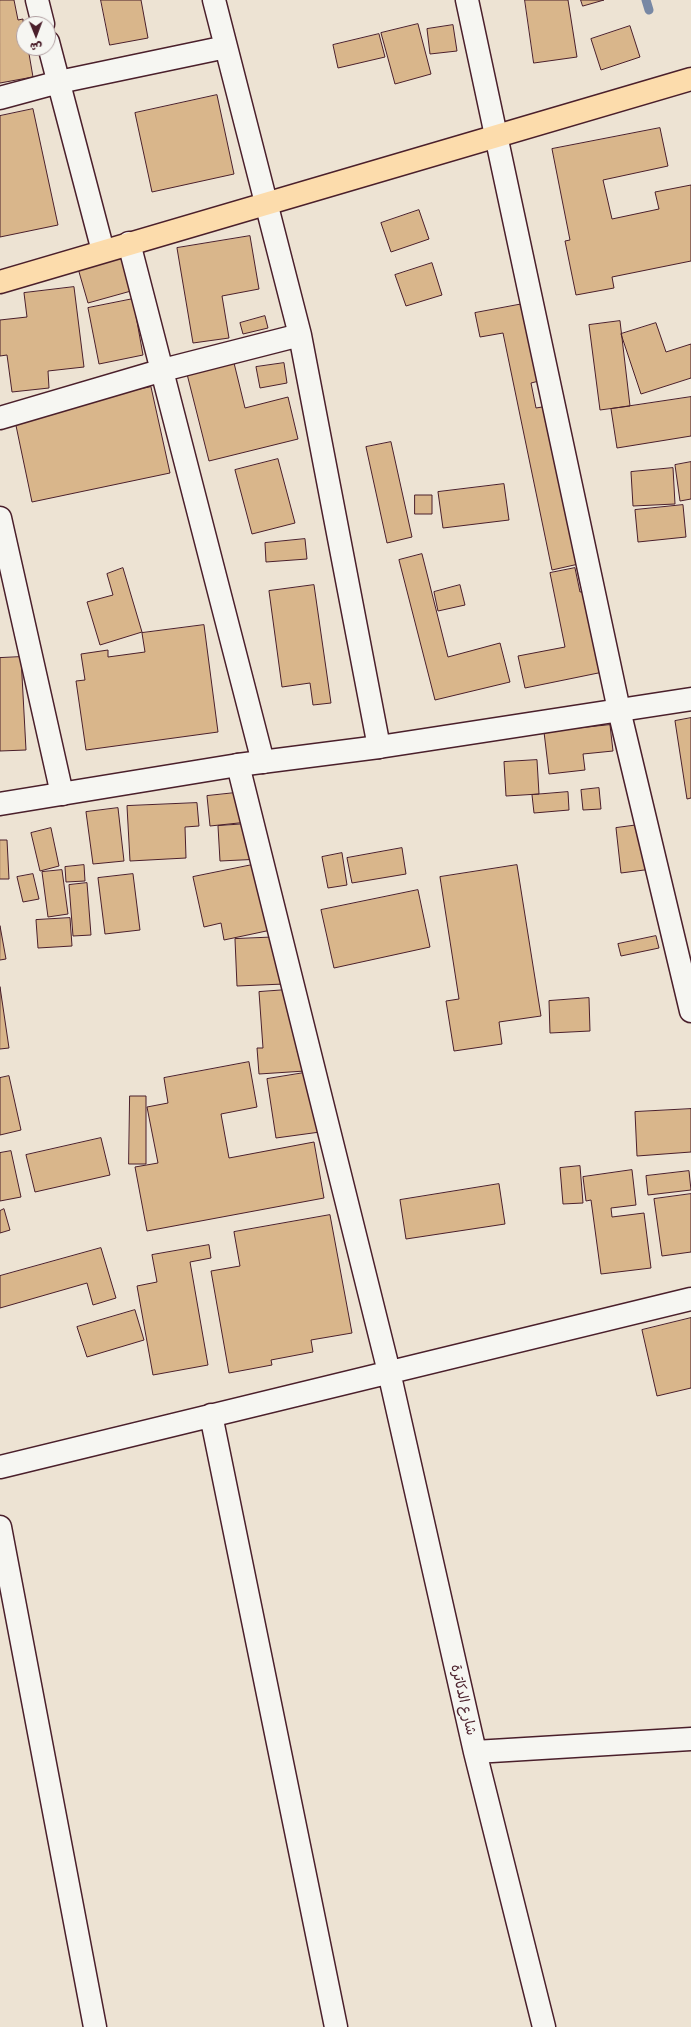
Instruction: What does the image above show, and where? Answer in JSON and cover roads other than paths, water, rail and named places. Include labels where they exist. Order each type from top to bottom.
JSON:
[{"type":"main road","points":[[0,282],[267,202],[497,137],[691,79]]},
{"type":"street","points":[[37,0],[41,16]]},
{"type":"street","points":[[214,0],[300,335],[379,747]]},
{"type":"street","points":[[467,0],[619,710],[691,1011]]},
{"type":"street","points":[[0,98],[59,82],[226,47]]},
{"type":"street","points":[[52,56],[103,251]]},
{"type":"street","points":[[129,243],[263,762]]},
{"type":"street","points":[[0,418],[163,370],[300,335]]},
{"type":"street","points":[[0,518],[62,794]]},
{"type":"street","points":[[0,804],[238,765],[379,747],[691,699]]},
{"type":"street","name":"شارع الدكاترة","points":[[238,765],[389,1372],[475,1752],[544,2027]]},
{"type":"street","points":[[0,1467],[691,1299]]},
{"type":"street","points":[[211,1415],[336,2027]]},
{"type":"street","points":[[0,1527],[95,2027]]},
{"type":"street","points":[[475,1752],[691,1739]]},
{"type":"waterway","points":[[646,0],[649,10]]}]
